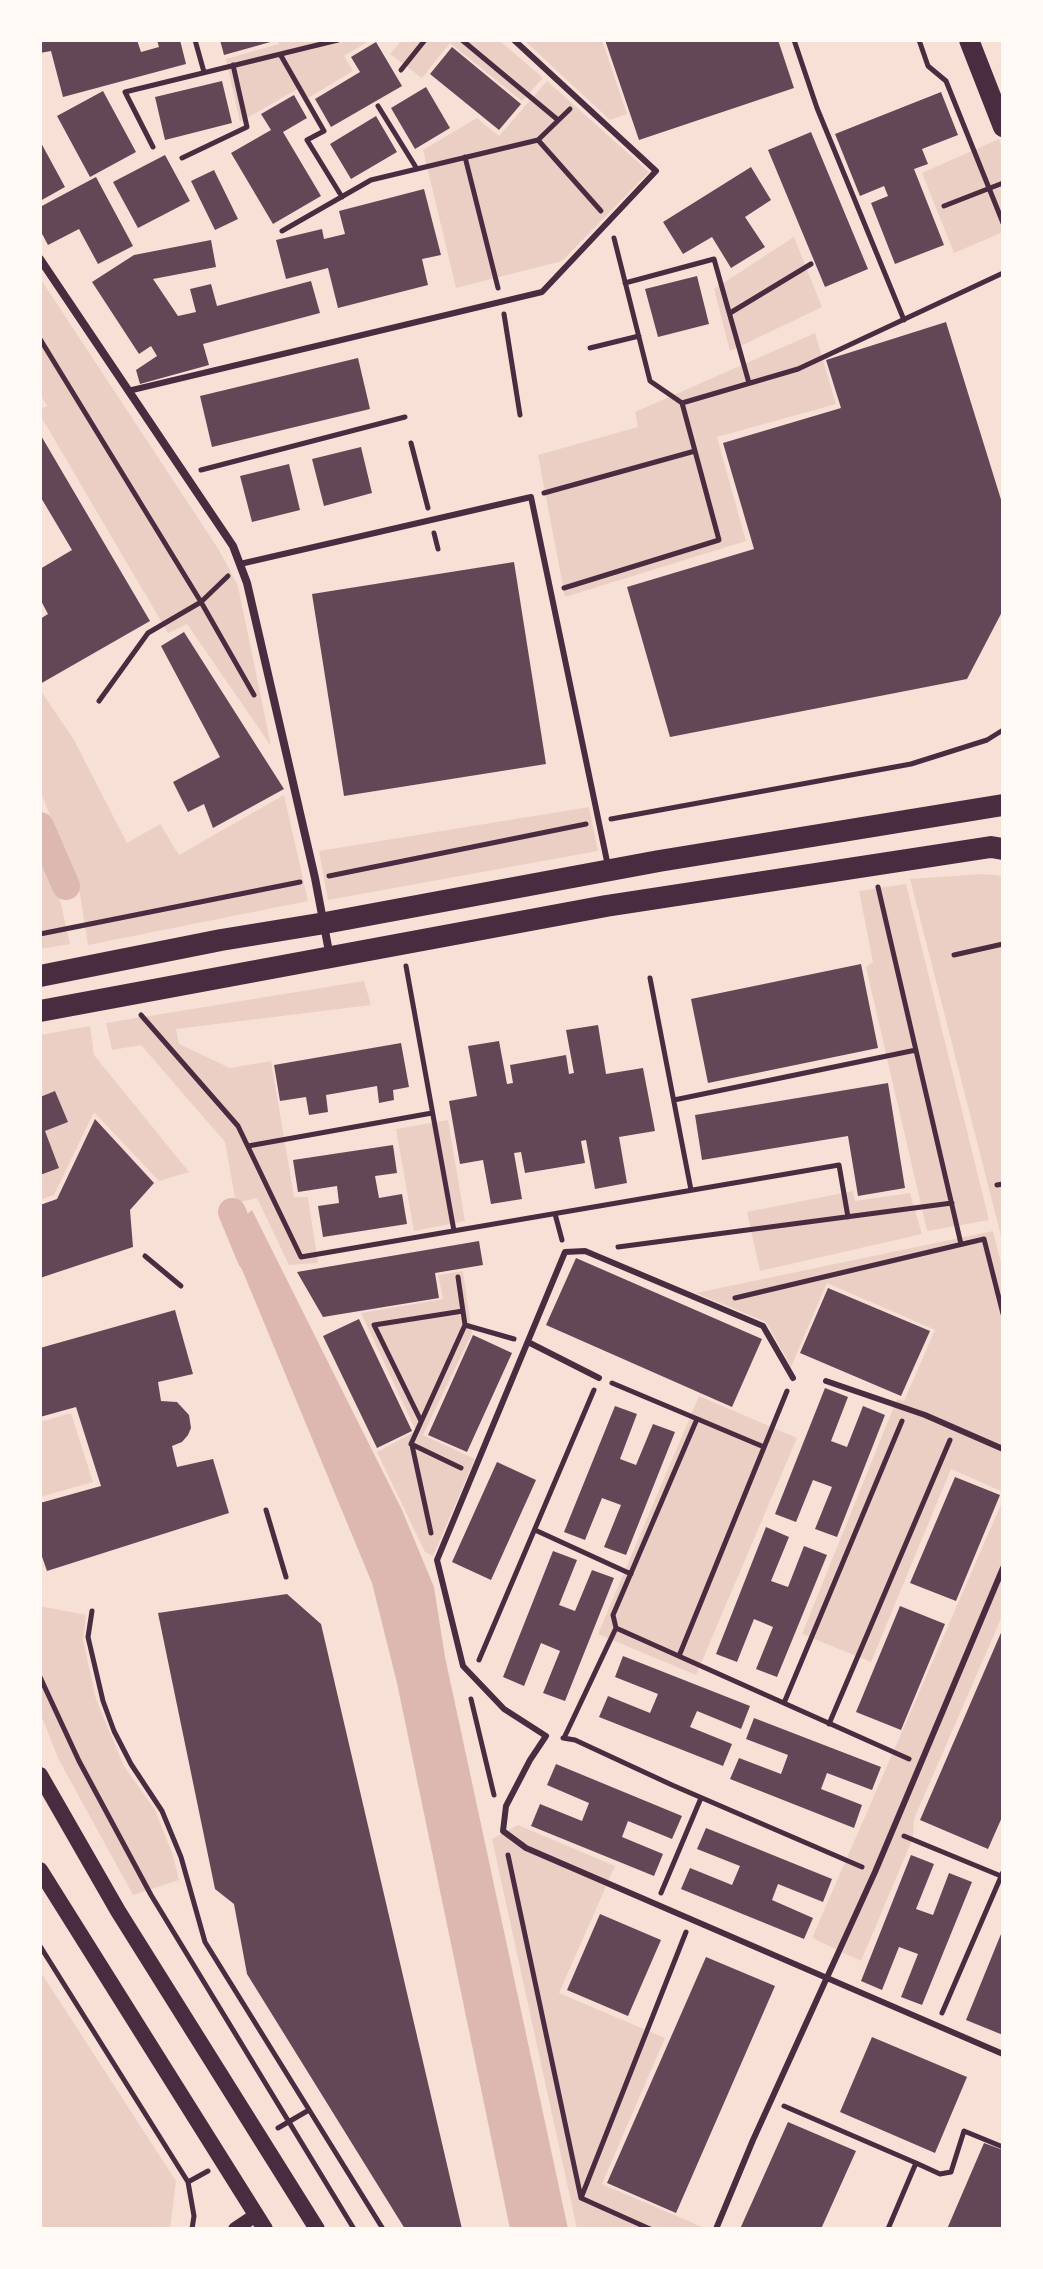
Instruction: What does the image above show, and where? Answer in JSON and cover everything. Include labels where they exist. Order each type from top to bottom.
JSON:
[{"type":"highway","points":[[40,976],[609,870],[998,805]]},
{"type":"highway","points":[[40,1011],[606,906],[999,847]]},
{"type":"main road","points":[[969,40],[1003,127]]},
{"type":"main road","points":[[40,1775],[118,1911],[317,2229]]},
{"type":"main road","points":[[40,1870],[261,2222]]},
{"type":"street","points":[[40,259],[233,546],[247,583],[325,923],[330,958]]},
{"type":"street","points":[[235,2229],[261,2222]]},
{"type":"lane","points":[[128,391],[542,292],[656,171],[514,40]]},
{"type":"lane","points":[[240,564],[531,497],[609,870]]},
{"type":"lane","points":[[793,1378],[763,1326],[585,1251],[565,1252],[437,1560],[463,1666],[504,1709],[546,1736],[506,1806],[503,1831],[526,1848],[1003,2054]]},
{"type":"lane","points":[[528,1342],[599,1378]]},
{"type":"lane","points":[[826,1381],[907,1409],[1003,1449]]},
{"type":"lane","points":[[716,2229],[829,1978],[1003,1568]]},
{"type":"path","points":[[195,40],[204,72]]},
{"type":"path","points":[[153,147],[125,92],[334,40]]},
{"type":"path","points":[[401,70],[425,40]]},
{"type":"path","points":[[462,40],[558,120]]},
{"type":"path","points":[[794,40],[817,108],[904,320]]},
{"type":"path","points":[[919,40],[928,66],[946,81],[1003,223]]},
{"type":"path","points":[[280,54],[324,131],[307,140],[342,197]]},
{"type":"path","points":[[182,158],[247,127],[233,65]]},
{"type":"path","points":[[282,231],[371,180],[538,140],[579,100]]},
{"type":"path","points":[[378,106],[417,169]]},
{"type":"path","points":[[538,140],[609,220],[650,381],[682,403],[719,540],[551,592]]},
{"type":"path","points":[[944,206],[1003,183]]},
{"type":"path","points":[[625,283],[714,259],[749,383]]},
{"type":"path","points":[[730,313],[811,264]]},
{"type":"path","points":[[682,403],[798,369],[1002,276]]},
{"type":"path","points":[[590,348],[639,336]]},
{"type":"path","points":[[40,339],[255,696]]},
{"type":"path","points":[[184,475],[405,417]]},
{"type":"path","points":[[411,443],[438,549]]},
{"type":"path","points":[[531,497],[695,451]]},
{"type":"path","points":[[99,701],[148,633],[201,602],[240,564]]},
{"type":"path","points":[[40,934],[600,821],[911,764],[987,740],[1003,730]]},
{"type":"path","points":[[877,882],[961,1244]]},
{"type":"path","points":[[954,955],[1003,944]]},
{"type":"path","points":[[406,965],[454,1231]]},
{"type":"path","points":[[650,978],[691,1190]]},
{"type":"path","points":[[138,1011],[238,1126],[301,1257],[839,1165],[848,1217]]},
{"type":"path","points":[[674,1100],[916,1050]]},
{"type":"path","points":[[248,1146],[432,1113]]},
{"type":"path","points":[[585,1251],[952,1203]]},
{"type":"path","points":[[555,1214],[565,1252]]},
{"type":"path","points":[[711,1304],[984,1239],[1003,1314]]},
{"type":"path","points":[[145,1256],[181,1286]]},
{"type":"path","points":[[437,1560],[411,1444],[465,1325],[458,1277]]},
{"type":"path","points":[[421,1422],[374,1325],[463,1311]]},
{"type":"path","points":[[465,1325],[528,1342]]},
{"type":"path","points":[[473,1676],[599,1378],[764,1447]]},
{"type":"path","points":[[679,1656],[793,1378]]},
{"type":"path","points":[[784,1703],[907,1409]]},
{"type":"path","points":[[564,1738],[616,1628],[613,1615],[697,1419]]},
{"type":"path","points":[[829,1724],[955,1428]]},
{"type":"path","points":[[411,1444],[473,1474]]},
{"type":"path","points":[[266,1510],[286,1577]]},
{"type":"path","points":[[535,1530],[631,1574]]},
{"type":"path","points":[[92,1611],[88,1637],[103,1701],[131,1764],[162,1811],[181,1857],[205,1942],[383,2229]]},
{"type":"path","points":[[616,1628],[920,1764]]},
{"type":"path","points":[[463,1666],[503,1831],[581,2198]]},
{"type":"path","points":[[40,1677],[79,1761],[151,1895],[354,2229]]},
{"type":"path","points":[[546,1736],[575,1740],[875,1872]]},
{"type":"path","points":[[656,1905],[701,1798]]},
{"type":"path","points":[[892,1831],[1002,1874],[937,2025]]},
{"type":"path","points":[[581,2198],[691,1920]]},
{"type":"path","points":[[40,1946],[188,2182],[194,2216],[192,2229]]},
{"type":"path","points":[[772,2101],[940,2174],[951,2172],[964,2131],[1002,2145]]},
{"type":"path","points":[[888,2229],[916,2163]]},
{"type":"path","points":[[581,2198],[650,2229]]},
{"type":"shaded area","points":[[279,40],[371,40],[344,56],[353,71],[308,98],[301,87],[240,122],[226,59],[279,44]]},
{"type":"shaded area","points":[[402,40],[499,40],[543,78],[522,101],[450,43],[422,78],[390,54]]},
{"type":"shaded area","points":[[524,40],[602,40],[627,114],[610,120]]},
{"type":"shaded area","points":[[547,81],[649,172],[562,261],[456,288],[423,150],[477,118],[499,136]]},
{"type":"shaded area","points":[[999,139],[1003,150],[1003,232],[954,253],[922,173]]},
{"type":"shaded area","points":[[794,237],[822,307],[730,351],[714,289]]},
{"type":"shaded area","points":[[40,278],[219,550],[238,586],[271,746],[187,624],[168,633],[40,415],[40,409],[47,406],[40,394]]},
{"type":"shaded area","points":[[815,333],[836,404],[717,437],[746,541],[565,597],[538,455],[638,427],[635,412]]},
{"type":"shaded area","points":[[41,691],[74,740],[127,843],[160,824],[179,855],[284,795],[308,901],[88,945],[80,894],[40,790]]},
{"type":"shaded area","points":[[589,807],[598,851],[328,900],[319,851]]},
{"type":"shaded area","points":[[40,855],[57,887],[70,944],[40,949]]},
{"type":"shaded area","points":[[983,874],[1003,876],[1003,1244],[910,879]]},
{"type":"shaded area","points":[[906,884],[989,1220],[927,1231],[866,967],[873,962],[859,891]]},
{"type":"shaded area","points":[[364,981],[371,1005],[176,1029],[179,1044],[230,1068],[271,1061],[294,1197],[308,1197],[318,1263],[289,1265],[257,1198],[236,1203],[225,1142],[141,1045],[112,1050],[106,1023]]},
{"type":"shaded area","points":[[90,1026],[94,1055],[189,1172],[159,1181],[94,1112],[54,1195],[40,1200],[40,1035]]},
{"type":"shaded area","points":[[448,1120],[465,1221],[414,1231],[396,1129]]},
{"type":"shaded area","points":[[853,1191],[855,1201],[910,1193],[922,1234],[760,1271],[747,1212]]},
{"type":"shaded area","points":[[252,1210],[402,1510],[434,1587],[445,1657],[568,2229],[510,2229],[397,1683],[372,1583],[226,1231]]},
{"type":"shaded area","points":[[993,1231],[1003,1270],[1003,1492],[951,1469],[871,1662],[802,1634],[897,1399],[904,1401],[935,1330],[827,1283],[791,1367],[766,1322],[696,1293]]},
{"type":"shaded area","points":[[463,1271],[472,1333],[423,1435],[475,1459],[433,1556],[425,1552],[377,1452],[416,1431],[361,1313],[443,1299],[438,1275]]},
{"type":"shaded area","points":[[699,1396],[797,1438],[696,1675],[598,1634]]},
{"type":"shaded area","points":[[71,1413],[93,1482],[40,1497],[40,1422]]},
{"type":"shaded area","points":[[1003,1500],[1003,1614],[914,1819],[913,1838],[861,1961],[812,1938]]},
{"type":"shaded area","points":[[40,1606],[86,1615],[83,1640],[96,1699],[124,1766],[155,1810],[173,1855],[179,1880],[133,1895],[59,1760],[40,1713]]},
{"type":"shaded area","points":[[518,1825],[615,1866],[559,1993],[665,2038],[602,2184],[707,2229],[577,2229],[492,1839]]},
{"type":"shaded area","points":[[40,1971],[176,2181],[170,2229],[40,2229]]},
{"type":"building","points":[[40,40],[137,40],[141,52],[159,47],[157,40],[180,40],[186,64],[63,97],[51,51],[40,53]]},
{"type":"building","points":[[220,40],[274,40],[274,41],[224,55]]},
{"type":"building","points":[[605,40],[778,40],[794,88],[639,140]]},
{"type":"building","points":[[376,42],[402,86],[331,127],[315,99],[360,72],[351,57]]},
{"type":"building","points":[[452,47],[521,104],[499,130],[430,74]]},
{"type":"building","points":[[222,81],[232,123],[165,140],[155,97]]},
{"type":"building","points":[[426,87],[450,128],[415,149],[391,108]]},
{"type":"building","points":[[103,91],[136,152],[90,177],[57,116]]},
{"type":"building","points":[[941,92],[958,135],[922,149],[928,164],[914,169],[944,245],[895,264],[871,203],[888,196],[884,186],[860,196],[835,134]]},
{"type":"building","points":[[294,95],[307,118],[283,132],[321,196],[273,224],[231,153],[271,130],[261,114]]},
{"type":"building","points":[[376,116],[397,152],[351,179],[330,144]]},
{"type":"building","points":[[811,132],[868,269],[825,287],[768,150]]},
{"type":"building","points":[[40,141],[65,187],[40,201]]},
{"type":"building","points":[[165,155],[190,201],[138,228],[113,182]]},
{"type":"building","points":[[751,167],[771,200],[745,217],[765,247],[731,268],[712,237],[683,254],[663,222]]},
{"type":"building","points":[[214,170],[238,219],[215,230],[191,181]]},
{"type":"building","points":[[96,177],[133,246],[98,264],[79,229],[48,245],[40,230],[40,207]]},
{"type":"building","points":[[424,189],[441,255],[422,259],[428,285],[338,308],[328,268],[286,279],[276,240],[322,229],[324,239],[345,234],[339,211]]},
{"type":"building","points":[[211,240],[216,267],[153,279],[178,316],[196,312],[190,289],[211,284],[217,306],[311,281],[320,313],[203,344],[209,365],[140,384],[136,370],[157,356],[151,346],[139,354],[92,282],[134,255]]},
{"type":"building","points":[[697,276],[709,324],[658,337],[645,289]]},
{"type":"building","points":[[946,322],[1003,506],[1003,610],[967,679],[670,737],[627,587],[754,549],[723,443],[841,408],[826,360]]},
{"type":"building","points":[[358,358],[370,409],[212,447],[200,396]]},
{"type":"building","points":[[40,434],[150,621],[40,684],[40,619],[48,614],[40,599],[40,569],[72,550],[40,496]]},
{"type":"building","points":[[361,447],[372,493],[324,506],[312,459]]},
{"type":"building","points":[[289,464],[300,510],[252,522],[240,476]]},
{"type":"building","points":[[514,562],[546,764],[344,796],[312,594]]},
{"type":"building","points":[[184,632],[284,789],[213,828],[204,804],[188,812],[173,782],[220,757],[161,646]]},
{"type":"building","points":[[861,964],[878,1048],[708,1083],[691,999]]},
{"type":"building","points":[[598,1025],[606,1074],[643,1068],[655,1131],[619,1137],[627,1183],[595,1189],[586,1140],[581,1141],[585,1163],[525,1173],[521,1152],[514,1153],[522,1199],[491,1204],[483,1160],[460,1164],[449,1101],[477,1096],[468,1046],[499,1041],[507,1084],[513,1083],[510,1065],[566,1055],[569,1074],[574,1073],[566,1030]]},
{"type":"building","points":[[401,1043],[409,1087],[393,1090],[394,1100],[379,1103],[377,1086],[326,1095],[328,1112],[309,1115],[306,1097],[280,1101],[274,1065]]},
{"type":"building","points":[[888,1083],[905,1188],[858,1196],[848,1136],[702,1160],[695,1115]]},
{"type":"building","points":[[55,1091],[68,1122],[45,1131],[59,1168],[40,1175],[40,1097]]},
{"type":"building","points":[[95,1119],[154,1183],[130,1210],[133,1247],[40,1278],[40,1205],[57,1199]]},
{"type":"building","points":[[393,1145],[397,1173],[375,1176],[379,1198],[402,1194],[407,1224],[323,1237],[318,1206],[339,1203],[337,1186],[298,1192],[293,1160]]},
{"type":"building","points":[[479,1241],[483,1265],[435,1273],[439,1298],[323,1317],[297,1272]]},
{"type":"building","points":[[576,1258],[762,1339],[732,1407],[546,1325]]},
{"type":"building","points":[[828,1288],[930,1331],[901,1396],[800,1353]]},
{"type":"building","points":[[175,1310],[193,1374],[158,1382],[161,1401],[177,1402],[189,1415],[191,1428],[188,1435],[172,1446],[177,1467],[213,1459],[229,1513],[47,1571],[40,1551],[40,1503],[101,1486],[76,1407],[40,1417],[40,1348]]},
{"type":"building","points":[[359,1319],[412,1431],[377,1448],[323,1336]]},
{"type":"building","points":[[473,1335],[512,1353],[467,1452],[428,1435]]},
{"type":"building","points":[[825,1388],[848,1397],[831,1441],[847,1447],[863,1406],[885,1415],[837,1537],[815,1529],[832,1487],[813,1480],[796,1522],[775,1514]]},
{"type":"building","points":[[615,1406],[637,1414],[620,1459],[636,1465],[653,1424],[675,1432],[626,1555],[604,1547],[621,1505],[602,1498],[585,1540],[564,1532]]},
{"type":"building","points":[[497,1462],[536,1480],[491,1580],[452,1562]]},
{"type":"building","points":[[955,1477],[1000,1495],[956,1601],[910,1583]]},
{"type":"building","points":[[766,1527],[789,1537],[771,1581],[788,1587],[804,1546],[827,1555],[777,1677],[756,1669],[773,1627],[754,1619],[737,1662],[716,1654]]},
{"type":"building","points":[[553,1551],[577,1560],[559,1605],[575,1611],[592,1570],[614,1578],[565,1701],[543,1693],[560,1651],[541,1643],[524,1686],[503,1677]]},
{"type":"building","points":[[287,1594],[321,1624],[462,2229],[405,2229],[247,1974],[234,1904],[215,1889],[158,1613]]},
{"type":"building","points":[[900,1606],[945,1624],[901,1730],[856,1712]]},
{"type":"building","points":[[1003,1628],[1003,1815],[988,1849],[920,1820]]},
{"type":"building","points":[[623,1656],[750,1706],[741,1729],[697,1711],[690,1727],[732,1744],[723,1766],[599,1717],[608,1696],[650,1713],[658,1694],[615,1677]]},
{"type":"building","points":[[754,1718],[881,1767],[872,1790],[827,1773],[821,1789],[862,1805],[854,1828],[730,1779],[739,1758],[781,1774],[788,1755],[746,1739]]},
{"type":"building","points":[[556,1764],[682,1816],[672,1839],[628,1821],[622,1837],[663,1854],[654,1876],[531,1826],[540,1804],[582,1821],[589,1803],[547,1785]]},
{"type":"building","points":[[706,1828],[832,1879],[823,1902],[778,1884],[772,1900],[813,1918],[804,1939],[681,1889],[690,1868],[732,1885],[740,1866],[697,1849]]},
{"type":"building","points":[[911,1855],[934,1864],[916,1909],[933,1915],[949,1873],[972,1882],[922,2005],[901,1997],[918,1954],[899,1947],[882,1990],[861,1981]]},
{"type":"building","points":[[600,1914],[661,1940],[628,2016],[567,1990]]},
{"type":"building","points":[[1003,1929],[1003,2035],[966,2020]]},
{"type":"building","points":[[706,1957],[775,1986],[676,2213],[607,2183]]},
{"type":"building","points":[[872,2037],[967,2077],[935,2153],[840,2112]]},
{"type":"building","points":[[788,2122],[856,2151],[821,2229],[740,2229]]},
{"type":"building","points":[[984,2143],[1003,2150],[1003,2229],[947,2229]]},
{"type":"waterway","points":[[40,826],[66,886]]},
{"type":"waterway","points":[[232,1212],[251,1258]]}]
